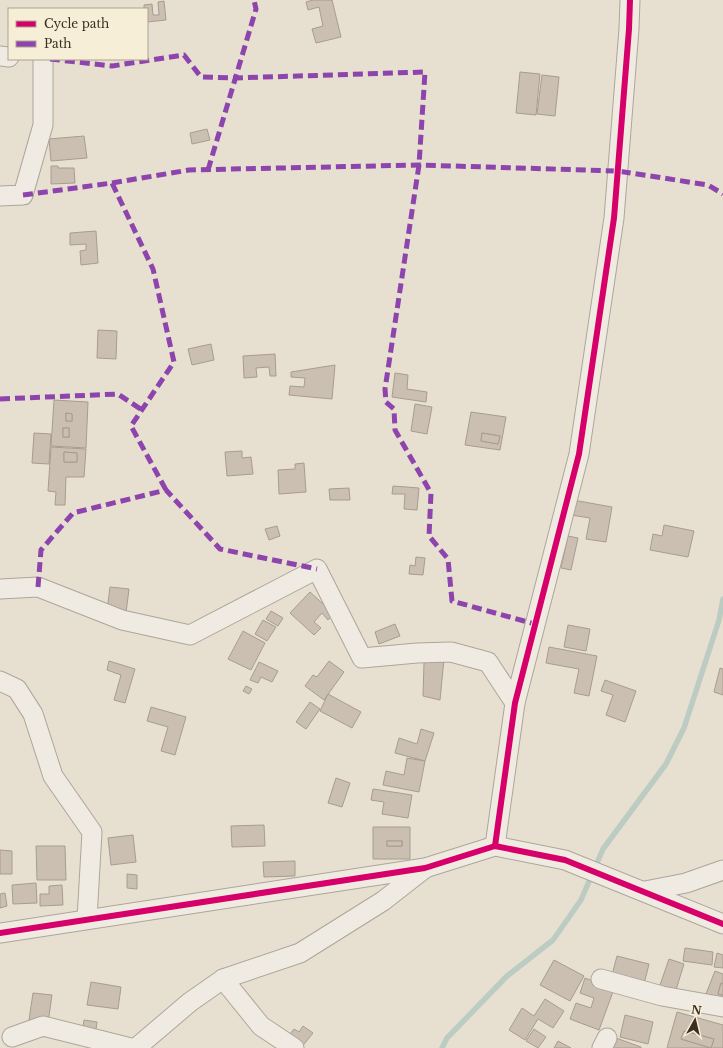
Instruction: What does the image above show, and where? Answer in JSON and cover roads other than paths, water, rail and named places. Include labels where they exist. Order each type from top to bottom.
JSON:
[{"type":"street","points":[[495,846],[515,703],[579,454],[614,218],[630,0]]},
{"type":"street","points":[[0,196],[23,195],[43,125],[43,60]]},
{"type":"street","points":[[0,589],[38,587],[122,620],[190,635],[317,569],[362,658],[417,653],[451,652],[488,662],[515,703]]},
{"type":"street","points":[[0,681],[17,689],[33,714],[53,776],[92,832],[87,919]]},
{"type":"street","points":[[0,933],[425,868],[495,846],[565,860],[645,891],[723,924]]},
{"type":"street","points":[[136,1048],[190,1002],[223,979],[300,953],[383,901],[425,868]]},
{"type":"street","points":[[645,891],[686,883],[723,870]]},
{"type":"street","points":[[223,979],[261,1026],[294,1048]]},
{"type":"street","points":[[601,979],[662,996],[723,1007]]},
{"type":"street","points":[[10,1040],[43,1026],[131,1048]]},
{"type":"waterway","points":[[442,1048],[447,1038],[507,976],[553,940],[581,900],[603,849],[666,764],[684,728],[719,620],[723,599]]}]
